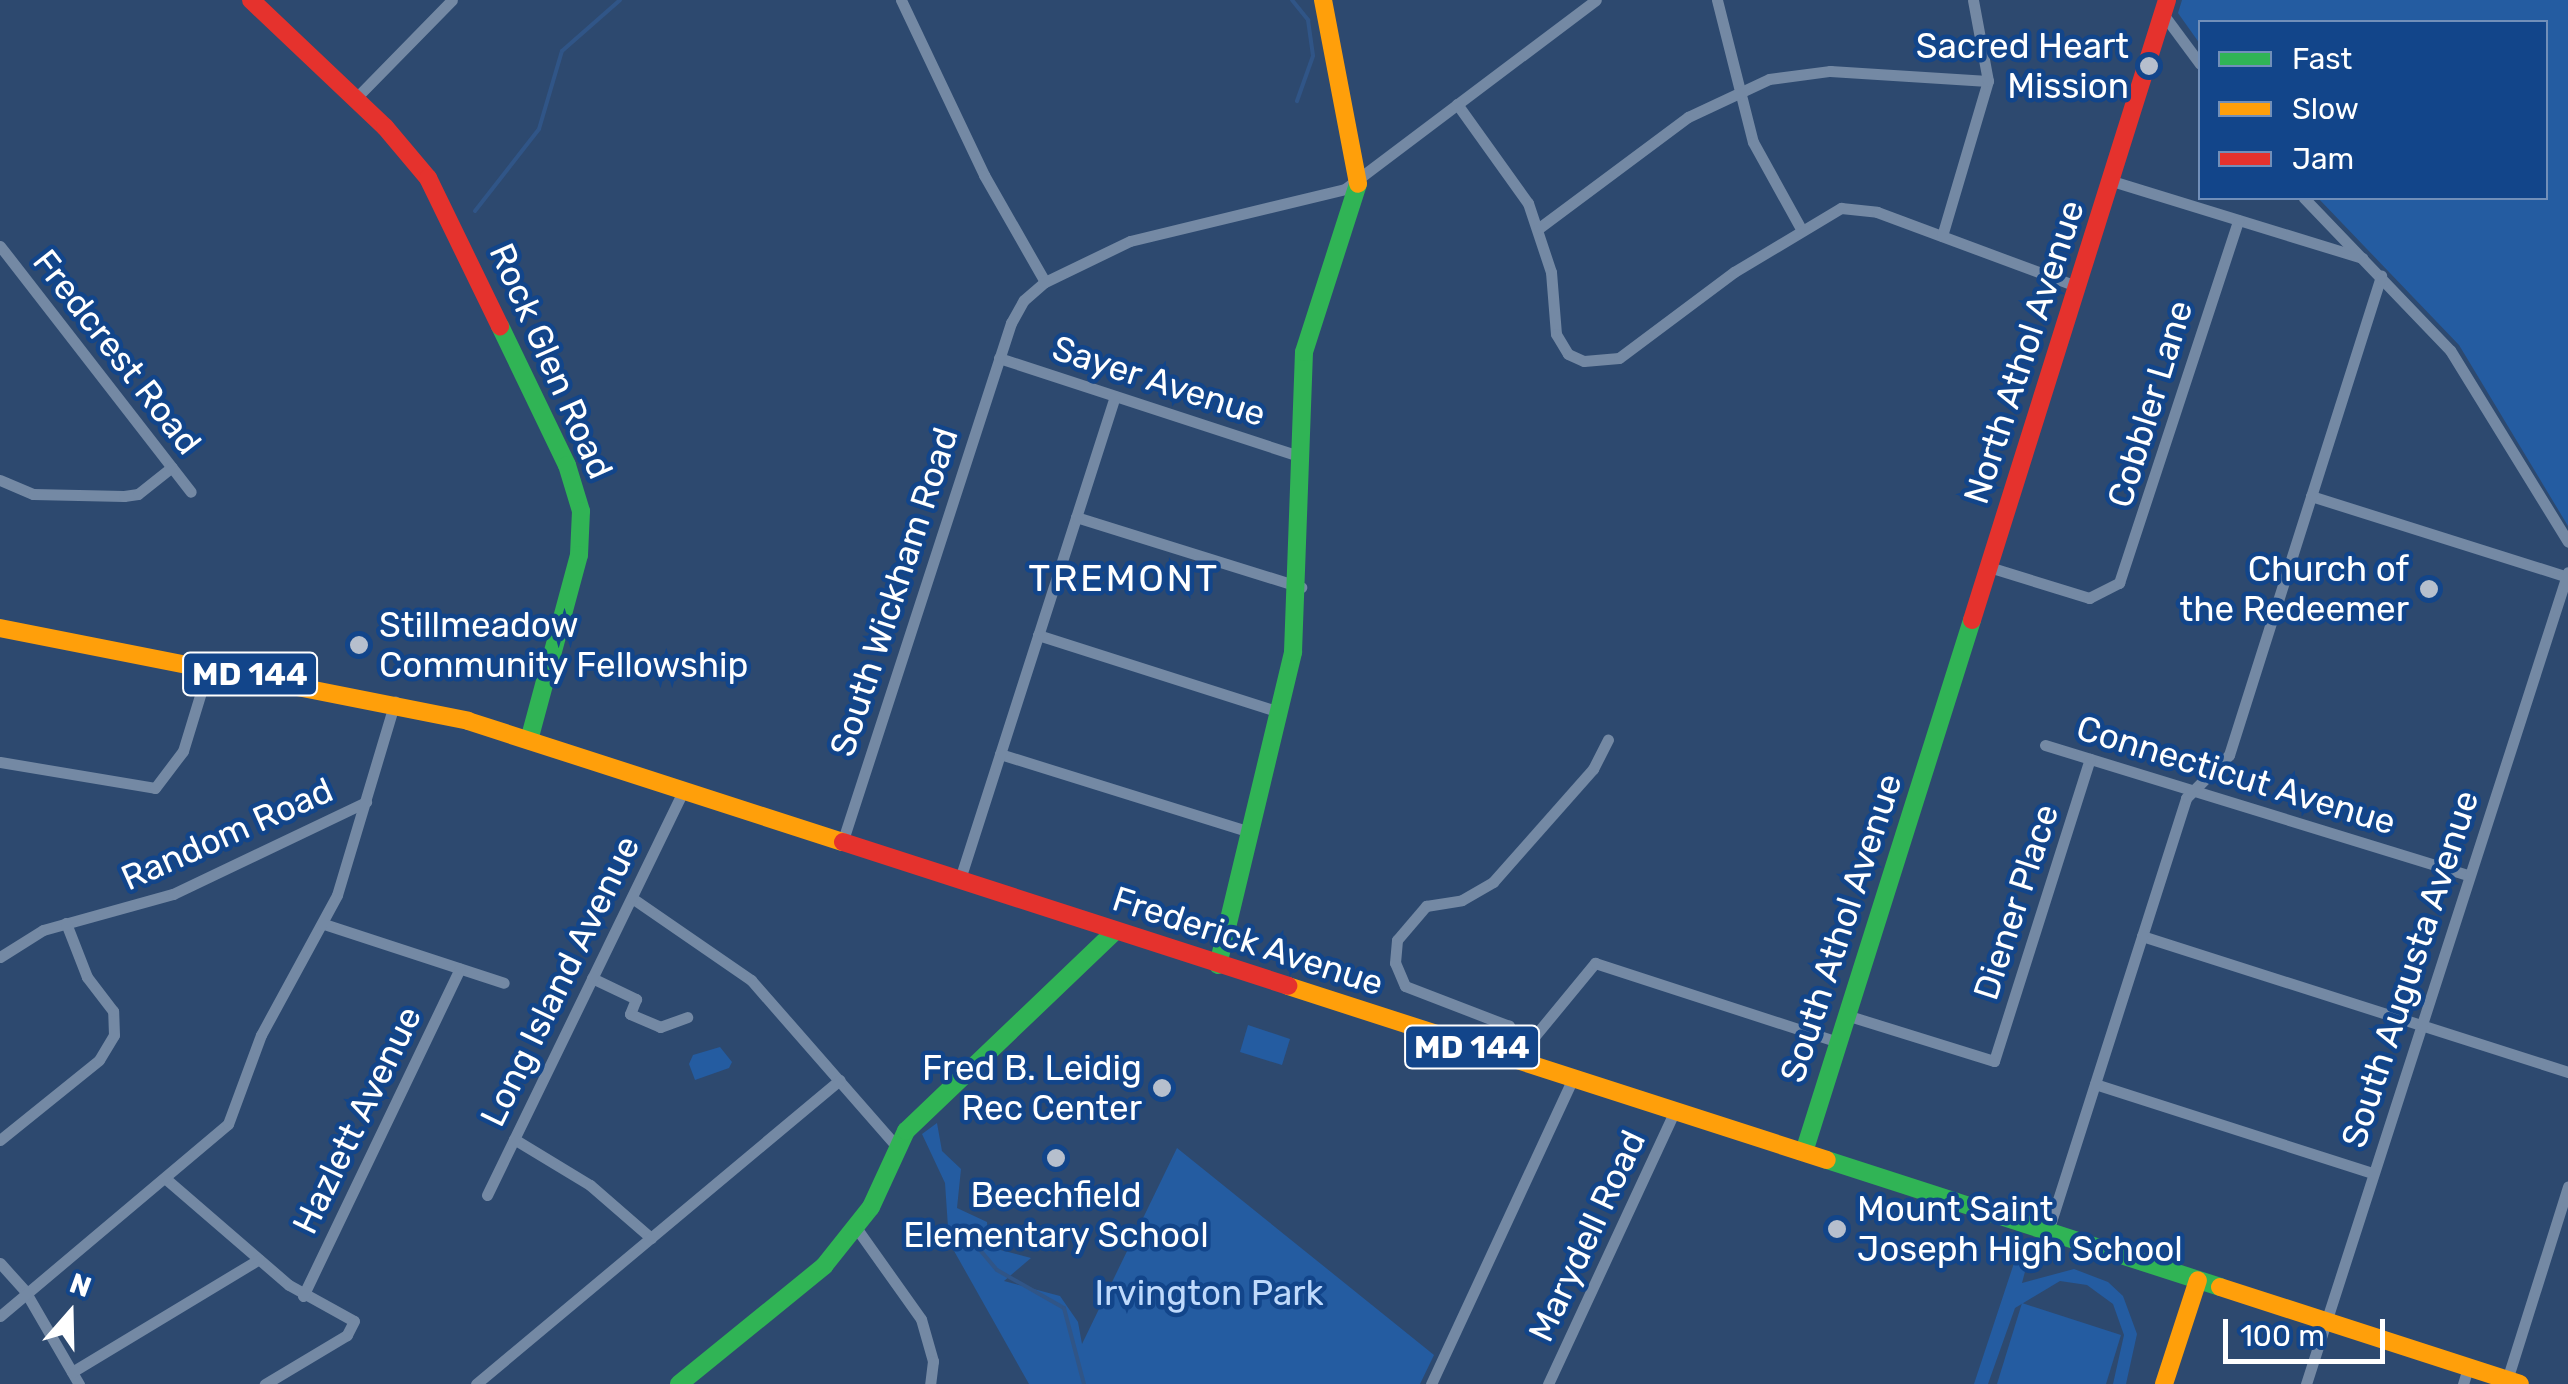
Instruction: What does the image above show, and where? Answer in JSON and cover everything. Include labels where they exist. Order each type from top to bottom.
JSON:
[{"type":"street","name":"Rock Glen Road","points":[[251,0],[284,38],[356,98],[408,152],[450,215],[574,486],[579,555],[530,740]]},
{"type":"street","points":[[356,98],[452,0]]},
{"type":"street","points":[[901,0],[984,175],[1046,282],[1130,241],[1338,192],[1579,6],[1596,0]]},
{"type":"street","points":[[1218,965],[1280,712],[1300,587],[1304,352],[1346,246],[1359,177],[1323,0]]},
{"type":"street","points":[[1717,0],[1761,160],[1800,230]]},
{"type":"street","points":[[1942,236],[1988,82],[1973,0]]},
{"type":"street","points":[[2165,7],[2198,61]]},
{"type":"street","name":"North Athol Avenue","points":[[1940,723],[2165,7]]},
{"type":"street","points":[[1540,228],[1688,117],[1740,90],[1830,70],[1988,82]]},
{"type":"street","points":[[1456,104],[1517,183],[1540,228],[1561,346],[1594,364],[1620,358],[1828,212],[1854,207],[2079,286]]},
{"type":"street","points":[[2112,180],[2366,260]]},
{"type":"street","points":[[2306,200],[2450,350],[2568,542]]},
{"type":"street","name":"Cobbler Lane","points":[[1990,567],[2101,597],[2124,574],[2238,220]]},
{"type":"street","name":"Fredcrest Road","points":[[0,246],[191,492]]},
{"type":"street","points":[[2048,1231],[2191,790],[2215,776],[2229,755],[2381,276]]},
{"type":"street","name":"South Wickham Road","points":[[842,844],[999,358],[1018,310],[1046,282]]},
{"type":"street","name":"Sayer Avenue","points":[[999,358],[1302,457]]},
{"type":"street","points":[[959,882],[1115,396]]},
{"type":"street","points":[[0,480],[33,494],[124,496],[138,494],[172,468]]},
{"type":"street","points":[[2312,496],[2566,574]]},
{"type":"street","points":[[1076,517],[1300,587]]},
{"type":"street","name":"South Augusta Avenue","points":[[2306,1384],[2566,574]]},
{"type":"street","name":"Frederick Avenue","points":[[0,628],[395,702],[530,740],[959,882],[2326,1321],[2466,1376],[2513,1382]]},
{"type":"street","points":[[1038,636],[1280,712]]},
{"type":"street","points":[[0,762],[147,790],[162,784],[183,751],[209,666]]},
{"type":"street","points":[[0,1316],[25,1291],[166,1179],[228,1124],[260,1035],[324,924],[395,702]]},
{"type":"street","name":"South Athol Avenue","points":[[1804,1152],[1940,723]]},
{"type":"street","points":[[1514,1060],[1509,1026],[1406,986],[1395,963],[1397,940],[1426,906],[1462,900],[1493,882],[1513,852],[1593,770],[1608,740]]},
{"type":"street","name":"Connecticut Avenue","points":[[2046,745],[2468,875]]},
{"type":"street","points":[[1000,754],[1250,832]]},
{"type":"street","name":"Diener Place","points":[[1846,1015],[1994,1062],[2090,759]]},
{"type":"street","name":"Long Island Avenue","points":[[487,1195],[684,791]]},
{"type":"street","name":"Random Road","points":[[0,958],[28,936],[174,894],[366,802]]},
{"type":"street","points":[[632,898],[743,973],[897,1147]]},
{"type":"street","points":[[0,1140],[99,1060],[114,1035],[113,1011],[87,976],[66,923]]},
{"type":"street","points":[[324,924],[504,983]]},
{"type":"street","points":[[679,1384],[824,1266],[857,1229],[897,1147],[918,1117],[1114,932]]},
{"type":"street","points":[[2142,936],[2568,1072]]},
{"type":"street","points":[[1514,1060],[1595,964],[1838,1042]]},
{"type":"street","name":"Hazlett Avenue","points":[[303,1296],[460,969]]},
{"type":"street","points":[[592,978],[636,999],[630,1014],[660,1027],[686,1017]]},
{"type":"street","points":[[1431,1384],[1573,1078]]},
{"type":"street","points":[[476,1384],[840,1080]]},
{"type":"street","points":[[2095,1084],[2374,1173]]},
{"type":"street","name":"Marydell Road","points":[[1548,1384],[1675,1111]]},
{"type":"street","points":[[514,1139],[590,1184],[650,1238]]},
{"type":"street","points":[[166,1179],[303,1296],[354,1321],[347,1335],[266,1384]]},
{"type":"street","points":[[2513,1382],[2568,1186]]},
{"type":"street","points":[[857,1229],[921,1318],[932,1383]]},
{"type":"street","points":[[0,1262],[25,1291],[76,1378],[259,1259]]},
{"type":"street","points":[[2164,1384],[2198,1280]]},
{"type":"green space","points":[[2182,0],[2568,0],[2568,526],[2459,345],[2320,200],[2548,200],[2548,20],[2198,20],[2198,41],[2178,13]]},
{"type":"green space","points":[[1248,1025],[1290,1039],[1282,1065],[1240,1052]]},
{"type":"green space","points":[[720,1047],[732,1062],[729,1068],[695,1080],[689,1064],[693,1055]]},
{"type":"green space","name":"Irvington Park","points":[[937,1123],[942,1151],[961,1169],[957,1208],[987,1222],[989,1247],[1031,1258],[1004,1281],[1060,1296],[1078,1322],[1082,1344],[1177,1148],[1434,1355],[1420,1384],[1029,1384],[949,1242],[945,1183],[922,1134]]},
{"type":"green space","points":[[2015,1260],[2027,1264],[2022,1283],[2074,1269],[2108,1282],[2123,1296],[2137,1334],[2126,1384],[2113,1384],[2124,1335],[2113,1304],[2087,1285],[2060,1281],[2015,1308],[1988,1384],[1974,1384]]},
{"type":"green space","points":[[2022,1303],[2121,1335],[2106,1384],[1997,1384]]},
{"type":"waterway","points":[[475,211],[539,129],[562,51],[620,0]]},
{"type":"waterway","points":[[1292,0],[1308,20],[1313,56],[1297,101]]},
{"type":"waterway","points":[[964,1231],[997,1270],[1064,1308],[1084,1384]]},
{"type":"traffic: fast","points":[[1218,965],[1293,652],[1304,352],[1358,184]]},
{"type":"traffic: fast","points":[[500,326],[567,465],[581,511],[579,555],[529,740]]},
{"type":"traffic: fast","points":[[1804,1152],[1972,620]]},
{"type":"traffic: fast","points":[[679,1384],[824,1266],[871,1207],[906,1131],[1114,932]]},
{"type":"traffic: fast","points":[[1827,1160],[2220,1287]]},
{"type":"traffic: slow","points":[[1323,0],[1358,184]]},
{"type":"traffic: slow","points":[[0,628],[468,721],[843,842]]},
{"type":"traffic: slow","points":[[1288,986],[1827,1160]]},
{"type":"traffic: slow","points":[[2164,1384],[2198,1280]]},
{"type":"traffic: slow","points":[[2220,1287],[2520,1384]]},
{"type":"traffic: jam","points":[[251,0],[385,127],[428,178],[500,326]]},
{"type":"traffic: jam","points":[[1972,620],[2167,0]]},
{"type":"traffic: jam","points":[[843,842],[1288,986]]},
{"type":"place","name":"Sacred Heart Mission","points":[[2149,66]]},
{"type":"place","name":"Church of the Redeemer","points":[[2429,589]]},
{"type":"place","name":"Stillmeadow Community Fellowship","points":[[359,645]]},
{"type":"place","name":"Fred B. Leidig Rec Center","points":[[1162,1088]]},
{"type":"place","name":"Beechfield Elementary School","points":[[1056,1158]]},
{"type":"place","name":"Mount Saint Joseph High School","points":[[1837,1229]]},
{"type":"district","name":"TREMONT","points":[[1124,579]]}]
